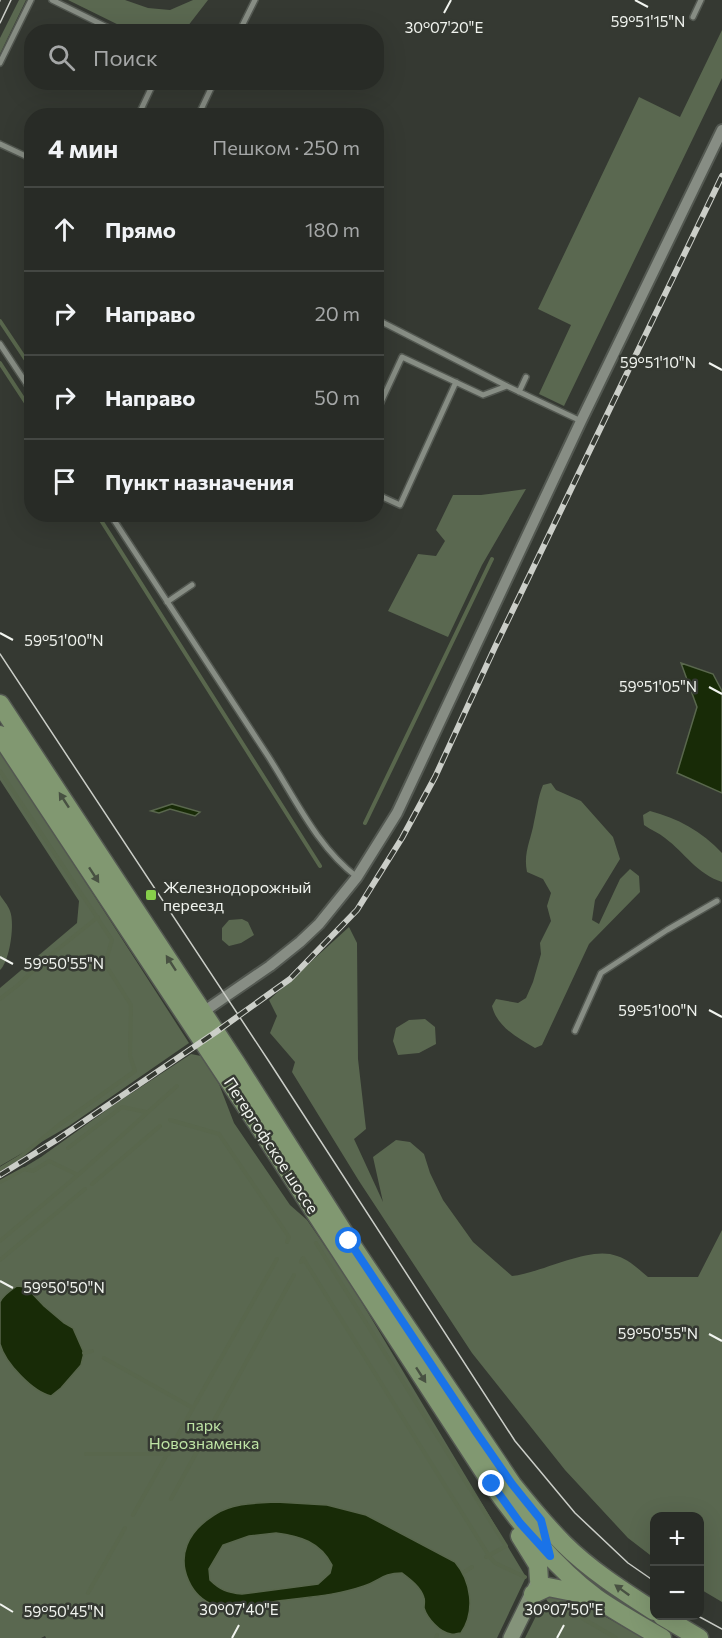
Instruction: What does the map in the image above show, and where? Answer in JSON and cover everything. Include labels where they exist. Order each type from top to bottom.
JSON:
[{"type":"main road","name":"Петергофское шоссе","points":[[0,704],[492,1484],[520,1523],[545,1572],[594,1596],[662,1638]]},
{"type":"main road","name":"Петергофское шоссе","points":[[0,735],[294,1156],[512,1484],[564,1545],[627,1594],[650,1608]]},
{"type":"main road","points":[[492,1484],[498,1502],[538,1565],[545,1572]]},
{"type":"main road","points":[[541,1520],[548,1587],[594,1596]]},
{"type":"main road","points":[[545,1572],[563,1561],[591,1567]]},
{"type":"main road","points":[[669,1620],[699,1638]]},
{"type":"street","points":[[196,1016],[270,966],[319,924],[357,878],[397,813],[581,421],[722,130]]},
{"type":"street","points":[[511,1638],[545,1572]]},
{"type":"lane","points":[[0,63],[31,0]]},
{"type":"lane","points":[[52,0],[101,24]]},
{"type":"lane","points":[[243,24],[255,0]]},
{"type":"lane","points":[[693,17],[701,0]]},
{"type":"lane","points":[[142,108],[150,90]]},
{"type":"lane","points":[[202,108],[210,90]]},
{"type":"lane","points":[[0,144],[24,155]]},
{"type":"lane","points":[[384,324],[581,421]]},
{"type":"lane","points":[[0,344],[24,380]]},
{"type":"lane","points":[[384,396],[402,357],[483,394],[507,386]]},
{"type":"lane","points":[[519,392],[526,377]]},
{"type":"lane","points":[[384,498],[400,505],[456,382]]},
{"type":"lane","points":[[115,522],[271,761],[303,816],[344,868],[357,878]]},
{"type":"lane","points":[[167,602],[192,585]]},
{"type":"lane","points":[[575,1031],[601,973],[667,930],[717,902]]},
{"type":"green space","points":[[19,0],[26,0],[0,54],[0,38]]},
{"type":"green space","points":[[68,0],[125,0],[148,8],[170,10],[193,0],[208,0],[189,24],[117,24]]},
{"type":"green space","points":[[722,30],[722,78],[564,406],[539,394],[571,325],[538,309],[639,97],[680,117]]},
{"type":"green space","points":[[526,489],[482,565],[448,637],[388,611],[418,554],[436,556],[445,541],[436,530],[453,495],[481,495]]},
{"type":"green space","points":[[0,752],[189,1043],[69,1126],[0,1166],[0,988],[77,923],[79,901],[0,780]]},
{"type":"green space","points":[[551,783],[556,790],[581,801],[613,837],[620,859],[595,900],[592,920],[599,924],[620,879],[630,869],[639,876],[640,892],[589,944],[542,1045],[535,1048],[503,1026],[492,1006],[496,999],[518,1003],[526,998],[541,954],[540,943],[551,921],[547,906],[551,893],[543,879],[527,872],[526,859],[541,790],[543,785]]},
{"type":"green space","points":[[650,811],[689,826],[714,845],[722,853],[722,882],[698,869],[665,838],[644,825],[643,815]]},
{"type":"green space","points":[[0,895],[9,909],[12,924],[9,951],[0,970]]},
{"type":"green space","points":[[242,919],[248,922],[254,935],[241,943],[229,946],[222,940],[222,928],[229,920]]},
{"type":"green space","points":[[349,927],[357,943],[358,1059],[366,1129],[354,1139],[383,1202],[373,1157],[396,1140],[410,1142],[424,1154],[443,1200],[473,1242],[512,1276],[580,1257],[606,1254],[626,1260],[648,1277],[698,1277],[722,1230],[722,1602],[704,1591],[704,1512],[650,1512],[650,1555],[628,1538],[565,1470],[472,1353],[359,1181],[292,1072],[295,1062],[270,1033],[277,1016],[269,1000]]},
{"type":"green space","points":[[425,1019],[435,1027],[436,1044],[419,1053],[398,1055],[393,1041],[396,1028],[409,1020]]},
{"type":"green space","name":"парк Новознаменка","points":[[191,1054],[201,1056],[219,1084],[234,1123],[290,1205],[307,1220],[349,1281],[526,1577],[497,1638],[46,1638],[45,1636],[41,1638],[0,1638],[0,1182],[41,1157],[115,1104]]},
{"type":"green space","points":[[550,1592],[562,1593],[644,1638],[525,1638],[538,1612],[550,1605],[546,1599]]},
{"type":"shaded area","points":[[681,663],[713,674],[722,691],[722,793],[677,773],[697,707]]},
{"type":"shaded area","points":[[172,804],[200,812],[195,816],[170,809],[159,813],[151,811]]},
{"type":"shaded area","points":[[17,1286],[26,1287],[44,1306],[73,1328],[84,1353],[81,1365],[51,1396],[36,1389],[21,1376],[8,1360],[0,1344],[0,1302]]},
{"type":"shaded area","points":[[276,1502],[327,1505],[366,1515],[455,1562],[465,1578],[470,1596],[469,1615],[461,1633],[447,1633],[434,1624],[424,1608],[424,1599],[420,1590],[402,1573],[390,1574],[369,1584],[342,1592],[246,1607],[222,1607],[206,1601],[188,1581],[184,1563],[187,1545],[192,1536],[206,1521],[228,1508],[244,1504]],"holes":[[[285,1534],[301,1538],[322,1551],[327,1557],[332,1565],[330,1573],[318,1584],[242,1594],[225,1590],[210,1580],[209,1569],[223,1545],[249,1536]]]},
{"type":"waterway","points":[[0,321],[24,357]]},
{"type":"waterway","points":[[0,363],[24,400]]},
{"type":"waterway","points":[[102,522],[320,866]]},
{"type":"waterway","points":[[365,823],[492,559]]},
{"type":"waterway","points":[[0,771],[112,940],[105,964],[131,1005],[130,1056],[135,1071],[59,1125],[20,1157],[0,1169]]},
{"type":"waterway","points":[[0,999],[98,917]]},
{"type":"waterway","points":[[0,1241],[177,1086]]},
{"type":"waterway","points":[[68,1148],[122,1107],[146,1112]]},
{"type":"waterway","points":[[170,1120],[219,1134],[289,1237],[287,1242]]},
{"type":"waterway","points":[[92,1184],[160,1126]]},
{"type":"waterway","points":[[0,1182],[24,1169],[33,1171],[49,1161],[78,1175]]},
{"type":"waterway","points":[[0,1260],[85,1189]]},
{"type":"waterway","points":[[316,1243],[506,1546],[486,1557]]},
{"type":"waterway","points":[[301,1262],[303,1258],[489,1556],[495,1563],[525,1577]]},
{"type":"waterway","points":[[104,1358],[193,1408],[277,1259]]},
{"type":"waterway","points":[[171,1499],[294,1275]]},
{"type":"waterway","points":[[84,1353],[92,1351]]},
{"type":"waterway","points":[[133,1515],[193,1408]]},
{"type":"waterway","points":[[86,1454],[169,1454]]},
{"type":"waterway","points":[[88,1593],[125,1528]]},
{"type":"waterway","points":[[464,1572],[472,1567]]},
{"type":"waterway","points":[[582,1618],[616,1638]]},
{"type":"tram line","points":[[0,23],[11,0]]},
{"type":"tram line","points":[[0,654],[270,1063],[515,1441],[575,1513],[628,1563],[650,1578]]},
{"type":"tram line","points":[[704,1619],[722,1629]]},
{"type":"railway","points":[[0,1175],[58,1139],[290,979],[357,910],[402,838],[435,777],[495,647],[722,176]]},
{"type":"place","name":"Железнодорожный переезд","points":[[151,895]]},
{"type":"route","points":[[349,1241],[476,1432],[512,1484],[541,1520],[550,1556],[520,1523],[492,1484]]}]
